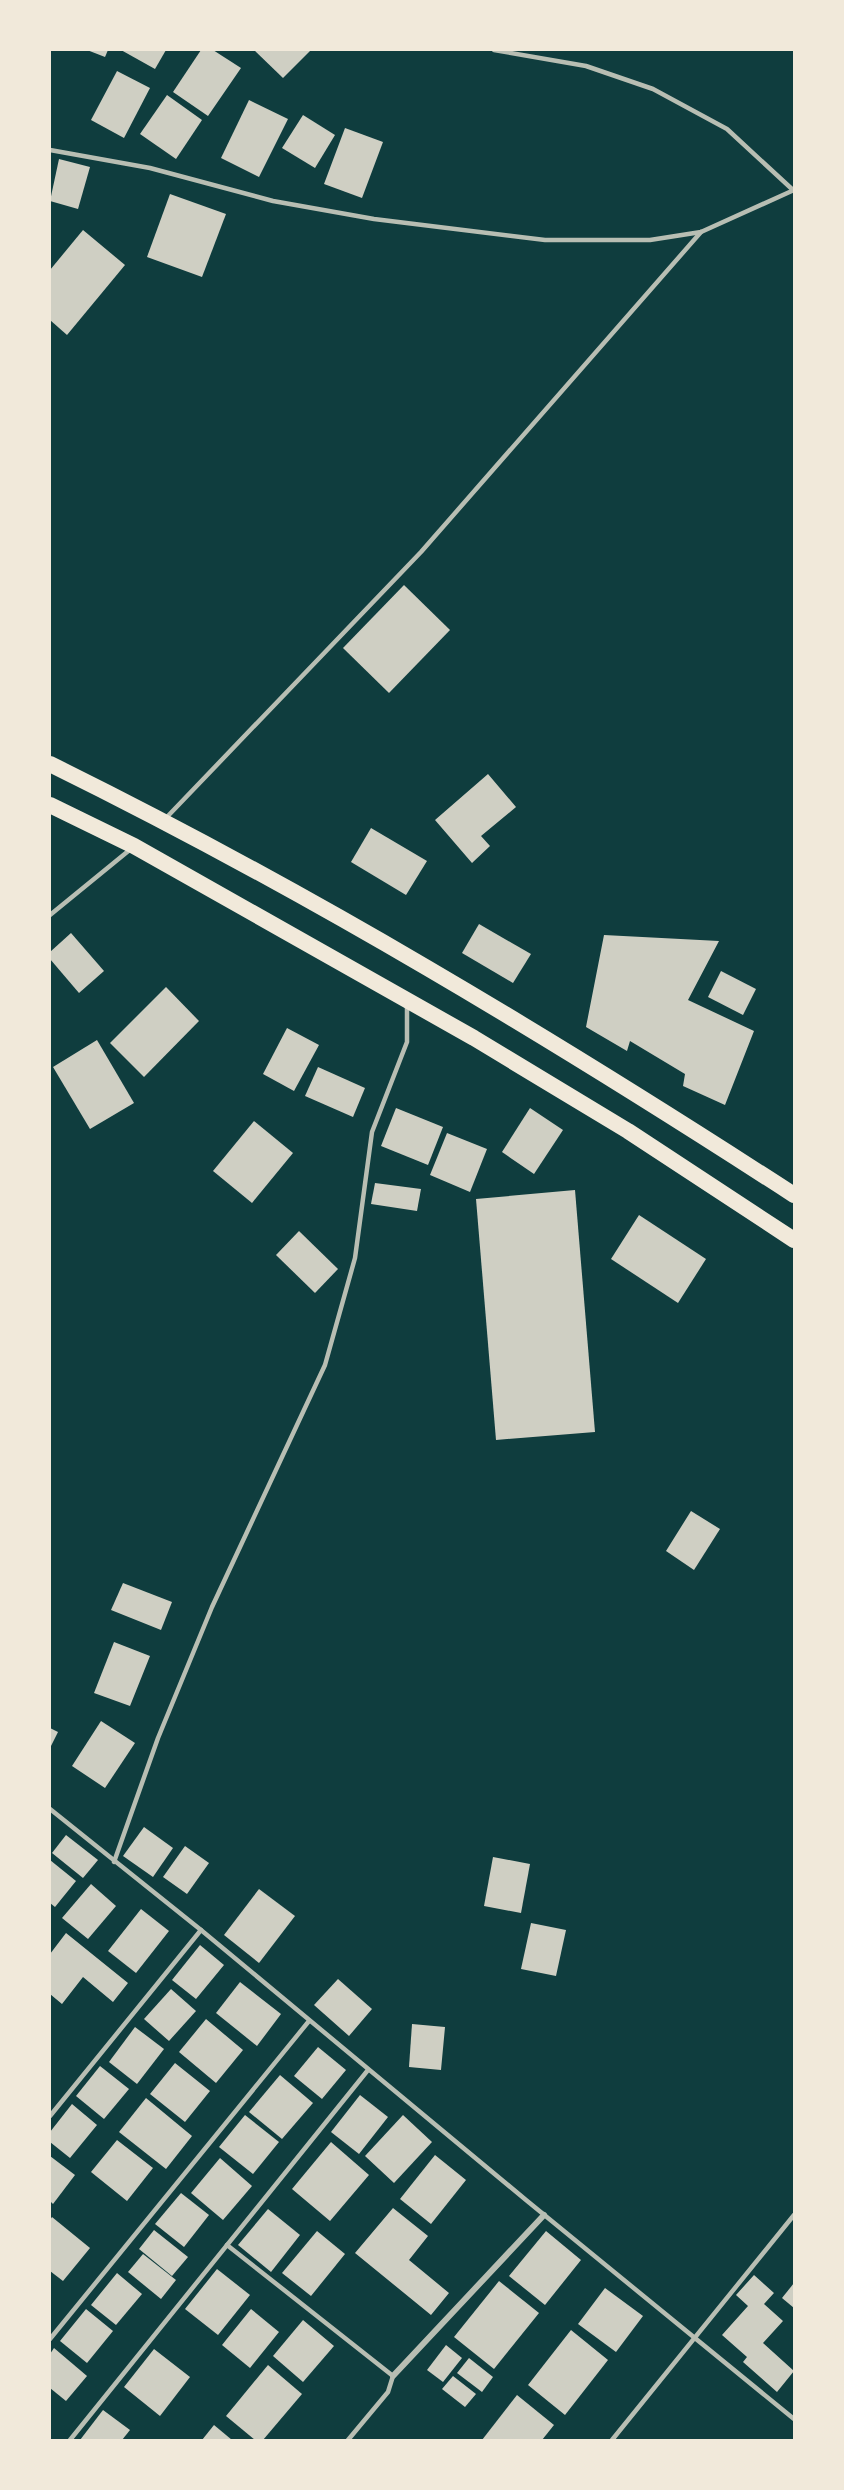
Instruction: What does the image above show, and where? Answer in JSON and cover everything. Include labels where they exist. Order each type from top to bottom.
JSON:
[{"type":"highway","points":[[50,764],[164,820],[369,932],[658,1106],[795,1195]]},
{"type":"highway","points":[[50,805],[134,846],[474,1038],[617,1125],[795,1240]]},
{"type":"street","points":[[393,2376],[544,2215]]},
{"type":"lane","points":[[50,150],[150,168],[273,201],[374,219],[545,240],[650,240],[701,232],[794,190],[726,129],[653,89],[586,66],[494,50]]},
{"type":"lane","points":[[164,820],[421,552],[701,232]]},
{"type":"lane","points":[[50,915],[134,846]]},
{"type":"lane","points":[[114,1862],[158,1738],[212,1607],[325,1365],[356,1258],[372,1132],[407,1042],[407,1001]]},
{"type":"lane","points":[[50,1809],[201,1930],[544,2215],[795,2419]]},
{"type":"lane","points":[[50,2116],[201,1930]]},
{"type":"lane","points":[[50,2339],[309,2021]]},
{"type":"lane","points":[[70,2440],[368,2070]]},
{"type":"lane","points":[[612,2440],[795,2215]]},
{"type":"lane","points":[[227,2246],[393,2376],[388,2392],[348,2440]]},
{"type":"building","points":[[87,50],[108,50],[105,57]]},
{"type":"building","points":[[121,50],[166,50],[155,69]]},
{"type":"building","points":[[201,50],[213,50],[241,68],[208,116],[173,92]]},
{"type":"building","points":[[254,50],[311,50],[283,78]]},
{"type":"building","points":[[117,71],[150,88],[124,138],[91,120]]},
{"type":"building","points":[[167,95],[202,120],[176,159],[140,134]]},
{"type":"building","points":[[249,100],[288,119],[259,177],[221,158]]},
{"type":"building","points":[[303,115],[335,135],[315,168],[282,148]]},
{"type":"building","points":[[345,128],[383,142],[362,198],[324,184]]},
{"type":"building","points":[[59,159],[90,167],[78,209],[50,201]]},
{"type":"building","points":[[170,194],[226,214],[202,277],[147,257]]},
{"type":"building","points":[[83,230],[125,265],[67,335],[50,320],[50,270]]},
{"type":"building","points":[[404,585],[450,630],[389,693],[343,648]]},
{"type":"building","points":[[488,774],[516,807],[481,836],[490,846],[472,863],[435,820]]},
{"type":"building","points":[[371,828],[427,861],[406,895],[351,862]]},
{"type":"building","points":[[479,924],[531,954],[513,983],[462,953]]},
{"type":"building","points":[[71,933],[104,971],[79,993],[50,959],[50,952]]},
{"type":"building","points":[[604,935],[719,941],[688,1000],[754,1031],[725,1105],[683,1086],[685,1074],[630,1041],[627,1051],[586,1027]]},
{"type":"building","points":[[721,971],[756,989],[743,1015],[708,997]]},
{"type":"building","points":[[166,987],[199,1021],[144,1077],[110,1043]]},
{"type":"building","points":[[287,1028],[319,1045],[294,1091],[263,1074]]},
{"type":"building","points":[[97,1040],[134,1103],[90,1129],[53,1067]]},
{"type":"building","points":[[318,1067],[365,1088],[353,1117],[305,1096]]},
{"type":"building","points":[[396,1108],[443,1127],[428,1165],[381,1146]]},
{"type":"building","points":[[530,1108],[563,1130],[534,1174],[502,1152]]},
{"type":"building","points":[[254,1121],[293,1153],[252,1203],[213,1171]]},
{"type":"building","points":[[447,1133],[487,1149],[470,1192],[430,1175]]},
{"type":"building","points":[[375,1183],[421,1189],[417,1211],[371,1204]]},
{"type":"building","points":[[575,1190],[595,1432],[496,1440],[476,1199]]},
{"type":"building","points":[[639,1215],[706,1259],[678,1303],[611,1259]]},
{"type":"building","points":[[299,1231],[338,1269],[315,1293],[276,1255]]},
{"type":"building","points":[[691,1511],[720,1529],[694,1570],[666,1551]]},
{"type":"building","points":[[123,1583],[172,1602],[161,1630],[111,1610]]},
{"type":"building","points":[[114,1642],[150,1656],[130,1706],[94,1693]]},
{"type":"building","points":[[101,1721],[135,1743],[105,1788],[72,1766]]},
{"type":"building","points":[[50,1728],[58,1732],[50,1748]]},
{"type":"building","points":[[144,1827],[173,1848],[153,1877],[123,1856]]},
{"type":"building","points":[[66,1835],[98,1860],[83,1878],[52,1853]]},
{"type":"building","points":[[185,1846],[209,1863],[187,1894],[163,1877]]},
{"type":"building","points":[[493,1857],[530,1864],[521,1913],[484,1906]]},
{"type":"building","points":[[50,1860],[76,1881],[55,1907],[50,1903]]},
{"type":"building","points":[[91,1884],[116,1906],[88,1939],[62,1918]]},
{"type":"building","points":[[259,1889],[295,1916],[259,1963],[224,1935]]},
{"type":"building","points":[[141,1909],[169,1931],[136,1973],[108,1951]]},
{"type":"building","points":[[531,1923],[566,1930],[556,1976],[521,1969]]},
{"type":"building","points":[[66,1933],[128,1983],[113,2002],[83,1977],[62,2004],[50,1994],[50,1954]]},
{"type":"building","points":[[200,1945],[224,1965],[196,1999],[172,1980]]},
{"type":"building","points":[[338,1979],[372,2009],[349,2036],[314,2005]]},
{"type":"building","points":[[240,1982],[281,2014],[257,2046],[216,2013]]},
{"type":"building","points":[[171,1989],[196,2011],[169,2041],[144,2019]]},
{"type":"building","points":[[206,2019],[243,2050],[216,2083],[179,2052]]},
{"type":"building","points":[[412,2024],[445,2027],[441,2070],[409,2067]]},
{"type":"building","points":[[135,2027],[164,2049],[137,2084],[109,2062]]},
{"type":"building","points":[[318,2047],[346,2070],[322,2099],[294,2076]]},
{"type":"building","points":[[175,2063],[210,2091],[185,2122],[150,2094]]},
{"type":"building","points":[[100,2066],[129,2089],[104,2119],[76,2096]]},
{"type":"building","points":[[280,2075],[313,2103],[282,2139],[249,2112]]},
{"type":"building","points":[[360,2095],[388,2117],[359,2154],[331,2132]]},
{"type":"building","points":[[146,2098],[192,2136],[166,2169],[119,2132]]},
{"type":"building","points":[[72,2104],[97,2125],[70,2158],[50,2142],[50,2132]]},
{"type":"building","points":[[245,2115],[279,2142],[253,2174],[219,2147]]},
{"type":"building","points":[[403,2115],[432,2142],[394,2183],[365,2156]]},
{"type":"building","points":[[117,2140],[153,2168],[127,2201],[91,2172]]},
{"type":"building","points":[[331,2142],[369,2175],[330,2221],[292,2189]]},
{"type":"building","points":[[435,2155],[466,2180],[431,2224],[400,2199]]},
{"type":"building","points":[[50,2156],[75,2175],[53,2204],[50,2201]]},
{"type":"building","points":[[220,2158],[252,2186],[223,2220],[191,2193]]},
{"type":"building","points":[[181,2193],[209,2215],[184,2247],[155,2224]]},
{"type":"building","points":[[393,2208],[428,2236],[409,2260],[449,2293],[431,2315],[355,2253]]},
{"type":"building","points":[[268,2209],[300,2235],[271,2272],[238,2245]]},
{"type":"building","points":[[52,2217],[90,2248],[63,2281],[50,2271],[50,2220]]},
{"type":"building","points":[[154,2230],[188,2257],[172,2276],[139,2249]]},
{"type":"building","points":[[317,2231],[345,2254],[311,2296],[282,2273]]},
{"type":"building","points":[[546,2231],[581,2260],[545,2305],[509,2276]]},
{"type":"building","points":[[143,2254],[176,2280],[161,2299],[128,2272]]},
{"type":"building","points":[[217,2269],[250,2295],[218,2335],[185,2309]]},
{"type":"building","points":[[117,2273],[142,2294],[116,2325],[91,2305]]},
{"type":"building","points":[[754,2275],[774,2293],[764,2304],[783,2321],[763,2343],[794,2371],[777,2392],[743,2362],[747,2357],[722,2335],[748,2306],[736,2295]]},
{"type":"building","points":[[499,2281],[539,2313],[494,2369],[454,2337]]},
{"type":"building","points":[[794,2283],[794,2308],[782,2298]]},
{"type":"building","points":[[605,2288],[643,2316],[616,2352],[578,2324]]},
{"type":"building","points":[[86,2309],[113,2331],[87,2363],[60,2341]]},
{"type":"building","points":[[251,2309],[279,2332],[250,2368],[222,2345]]},
{"type":"building","points":[[303,2320],[334,2346],[303,2382],[273,2356]]},
{"type":"building","points":[[571,2330],[608,2360],[565,2415],[528,2385]]},
{"type":"building","points":[[446,2345],[462,2358],[443,2382],[427,2370]]},
{"type":"building","points":[[54,2348],[87,2376],[66,2401],[50,2388],[50,2354]]},
{"type":"building","points":[[154,2349],[190,2377],[160,2416],[124,2387]]},
{"type":"building","points":[[469,2358],[493,2377],[482,2392],[457,2373]]},
{"type":"building","points":[[268,2365],[302,2394],[263,2440],[255,2440],[226,2416]]},
{"type":"building","points":[[453,2376],[476,2394],[465,2407],[442,2389]]},
{"type":"building","points":[[517,2395],[554,2425],[542,2440],[482,2440]]},
{"type":"building","points":[[103,2410],[130,2430],[122,2440],[80,2440]]},
{"type":"building","points":[[214,2425],[232,2440],[202,2440]]}]
